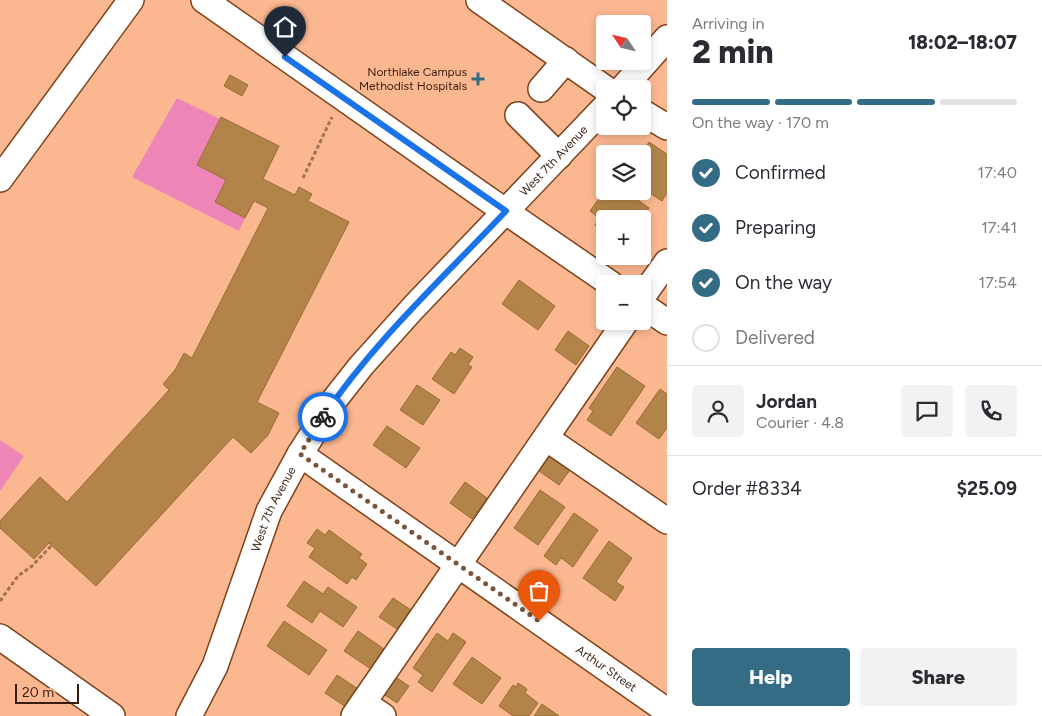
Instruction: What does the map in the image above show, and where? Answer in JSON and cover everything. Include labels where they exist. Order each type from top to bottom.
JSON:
[{"type":"street","points":[[0,178],[131,0]]},
{"type":"street","points":[[204,0],[598,275]]},
{"type":"street","points":[[479,0],[512,9],[566,60],[596,82]]},
{"type":"street","points":[[630,80],[667,38]]},
{"type":"street","points":[[541,90],[566,60]]},
{"type":"street","points":[[518,115],[559,156]]},
{"type":"street","name":"West 7th Avenue","points":[[189,716],[216,666],[269,512],[300,454],[335,399],[361,366],[414,307],[596,117]]},
{"type":"street","points":[[651,117],[667,127]]},
{"type":"street","points":[[651,285],[667,262]]},
{"type":"street","points":[[651,311],[667,322]]},
{"type":"street","points":[[367,712],[458,565],[620,330]]},
{"type":"street","points":[[546,438],[667,521]]},
{"type":"street","name":"Arthur Street","points":[[300,454],[667,711]]},
{"type":"street","points":[[0,638],[112,716]]},
{"type":"path","points":[[303,178],[334,113]]},
{"type":"path","points":[[0,602],[18,576],[32,566],[52,545]]},
{"type":"shaded area","points":[[177,98],[220,119],[197,165],[226,180],[215,202],[245,218],[239,231],[132,177]]},
{"type":"shaded area","points":[[0,440],[24,456],[0,491]]},
{"type":"building","points":[[230,75],[248,85],[242,96],[224,86]]},
{"type":"building","points":[[221,117],[279,146],[263,179],[295,195],[299,187],[312,194],[308,201],[349,222],[257,402],[279,413],[268,435],[251,453],[233,437],[96,586],[49,543],[34,559],[0,528],[0,521],[40,477],[67,502],[169,390],[163,384],[175,370],[184,353],[192,358],[268,208],[254,201],[245,218],[215,202],[226,180],[197,165]]},
{"type":"building","points":[[649,142],[667,154],[667,193],[662,201],[651,194],[651,145],[647,145]]},
{"type":"building","points":[[598,200],[638,200],[649,208],[648,210],[596,210],[596,216],[590,211]]},
{"type":"building","points":[[519,280],[555,306],[538,330],[502,304]]},
{"type":"building","points":[[568,331],[589,346],[576,365],[555,350]]},
{"type":"building","points":[[460,348],[473,357],[468,365],[472,367],[454,394],[432,379],[451,352],[455,355]]},
{"type":"building","points":[[617,367],[645,386],[611,436],[587,420],[593,411],[589,408]]},
{"type":"building","points":[[417,385],[440,400],[423,425],[400,410]]},
{"type":"building","points":[[660,389],[667,394],[667,428],[659,439],[636,423]]},
{"type":"building","points":[[387,426],[420,448],[406,468],[373,445]]},
{"type":"building","points":[[551,453],[572,467],[559,485],[539,471]]},
{"type":"building","points":[[465,482],[487,498],[472,519],[450,503]]},
{"type":"building","points":[[540,490],[565,507],[538,545],[514,528]]},
{"type":"building","points":[[574,513],[598,530],[573,567],[561,558],[556,565],[544,556]]},
{"type":"building","points":[[317,529],[325,535],[329,530],[362,554],[359,558],[367,564],[356,580],[352,577],[347,584],[309,557],[315,548],[307,543]]},
{"type":"building","points":[[609,541],[632,558],[616,582],[624,587],[615,601],[583,578]]},
{"type":"building","points":[[304,581],[323,594],[328,587],[357,607],[343,627],[320,611],[312,623],[287,606]]},
{"type":"building","points":[[393,598],[411,610],[397,629],[379,617]]},
{"type":"building","points":[[284,621],[327,650],[309,675],[267,646]]},
{"type":"building","points":[[358,631],[384,649],[371,669],[344,651]]},
{"type":"building","points":[[437,633],[448,641],[453,633],[466,642],[432,692],[418,682],[423,675],[413,668]]},
{"type":"building","points":[[472,657],[501,678],[482,704],[453,684]]},
{"type":"building","points":[[337,675],[358,689],[346,707],[325,693]]},
{"type":"building","points":[[394,676],[409,686],[397,703],[382,693]]},
{"type":"building","points":[[518,683],[527,689],[525,693],[538,703],[529,716],[513,716],[499,706],[513,685],[516,687]]},
{"type":"building","points":[[542,704],[559,716],[534,716]]},
{"type":"way so far","points":[[323,417],[300,454],[539,621]]},
{"type":"place","name":"Northlake Campus Methodist Hospitals","points":[[478,79]]},
{"type":"route","points":[[285,57],[506,211],[414,307],[361,366],[323,417]]}]
